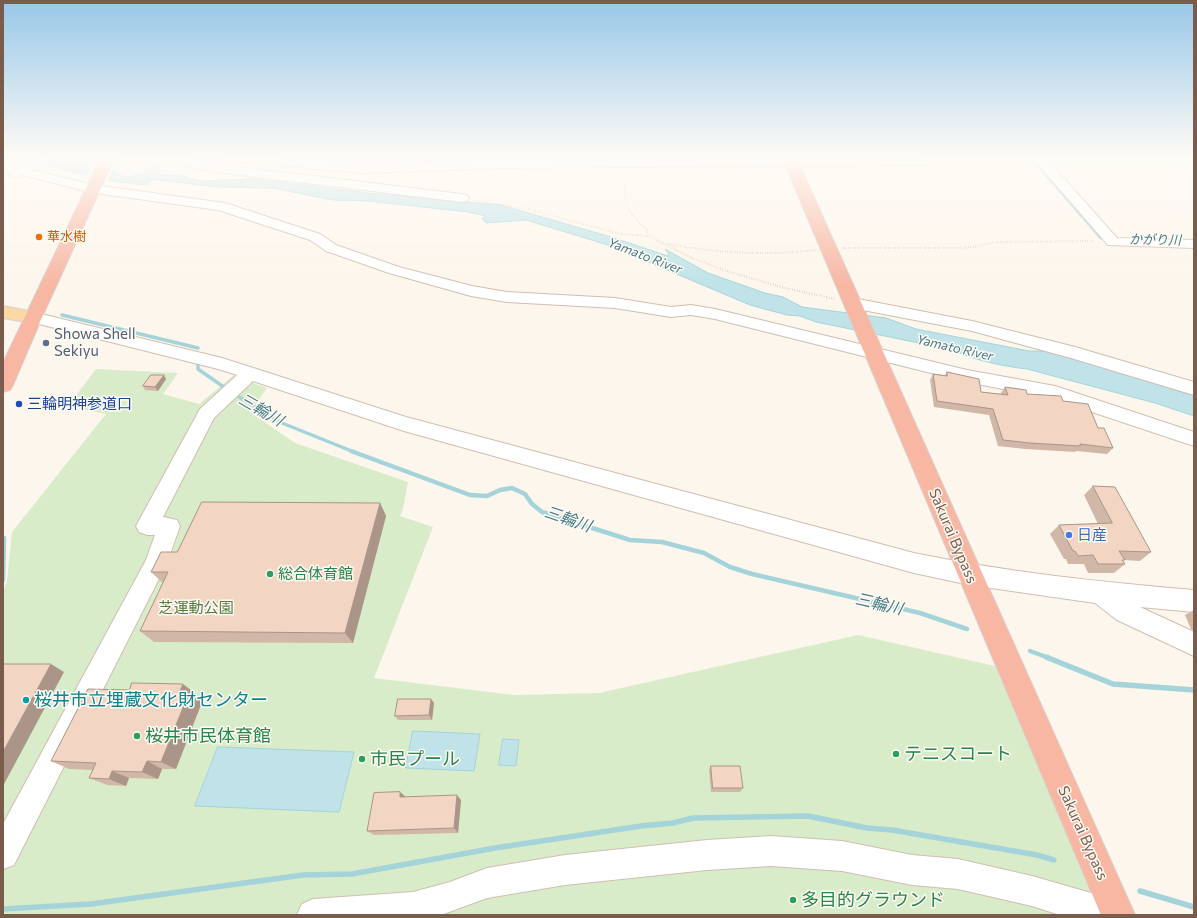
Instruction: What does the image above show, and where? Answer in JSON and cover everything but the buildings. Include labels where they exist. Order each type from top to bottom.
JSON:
[{"type":"highway","points":[[3,385],[33,317],[88,200]]},
{"type":"highway","name":"Sakurai Bypass","points":[[808,200],[1118,915]]},
{"type":"main road","points":[[3,312],[33,317]]},
{"type":"street","points":[[177,200],[220,206],[315,237],[331,248],[394,270],[471,291],[507,297],[616,303],[671,312],[691,310],[715,314],[872,347],[968,376],[1055,393],[1194,439]]},
{"type":"street","points":[[1076,200],[1113,242],[1194,244]]},
{"type":"street","points":[[855,308],[972,326],[1075,352],[1194,389]]},
{"type":"street","points":[[33,317],[222,364],[246,378],[404,424],[914,563],[970,576],[1100,593],[1194,600]]},
{"type":"street","points":[[3,854],[156,563],[169,526],[147,526],[207,414],[246,378]]},
{"type":"street","points":[[1100,593],[1124,612],[1194,644]]},
{"type":"street","points":[[313,915],[413,908],[450,897],[487,883],[565,870],[707,855],[771,851],[842,856],[912,870],[958,874],[1032,892],[1112,915]]},
{"type":"path","points":[[476,200],[521,207],[574,220],[628,236],[648,235],[663,244],[692,257],[757,280],[855,308]]},
{"type":"path","points":[[625,200],[626,208],[634,220],[648,230],[646,232],[648,235]]},
{"type":"path","points":[[663,244],[683,248],[792,254],[829,249],[891,246],[956,248],[973,247],[994,242],[1017,241],[1088,240],[1113,242]]},
{"type":"green space","name":"芝運動公園","points":[[96,369],[178,373],[163,394],[199,404],[233,376],[267,388],[250,412],[295,443],[408,482],[403,509],[400,516],[433,527],[374,678],[514,695],[599,693],[858,635],[995,666],[1103,915],[3,915],[3,592],[7,581],[12,532],[106,414],[68,406]]},
{"type":"water","name":"Yamato River","points":[[332,200],[444,200],[501,205],[611,237],[668,256],[669,254],[665,249],[708,273],[765,293],[783,297],[802,307],[886,318],[916,329],[1029,351],[1043,351],[1095,364],[1194,396],[1194,416],[1155,403],[1027,369],[999,365],[980,360],[953,350],[816,322],[800,316],[787,315],[750,305],[608,245],[526,220],[486,223],[482,218],[486,216],[468,212],[368,201]]},
{"type":"water","points":[[413,731],[480,734],[474,771],[406,768]]},
{"type":"water","points":[[503,739],[519,740],[516,766],[499,765]]},
{"type":"water","points":[[218,747],[354,752],[339,812],[195,806]]},
{"type":"waterway","name":"かがり川","points":[[1068,200],[1101,238]]},
{"type":"waterway","name":"三輪川","points":[[62,315],[198,348]]},
{"type":"waterway","name":"三輪川","points":[[198,364],[198,369],[228,390]]},
{"type":"waterway","name":"三輪川","points":[[234,394],[282,423],[354,452]]},
{"type":"waterway","name":"三輪川","points":[[351,451],[470,495],[487,496],[500,490],[512,488],[525,494],[532,504],[542,512],[630,540],[662,542],[704,553],[730,567],[752,574],[920,613],[967,629]]},
{"type":"waterway","points":[[3,580],[4,538]]},
{"type":"waterway","name":"三輪川","points":[[1030,651],[1049,658]]},
{"type":"waterway","name":"三輪川","points":[[1046,657],[1113,684],[1194,690]]},
{"type":"waterway","points":[[3,909],[91,904],[303,875],[352,874],[495,848],[641,826],[673,823],[693,818],[808,816],[867,828],[892,830],[1037,855],[1054,860]]},
{"type":"waterway","points":[[1140,891],[1194,907]]},
{"type":"place","name":"華水樹","points":[[39,237]]},
{"type":"place","name":"Showa Shell Sekiyu","points":[[46,343]]},
{"type":"place","name":"三輪明神参道口","points":[[19,404]]},
{"type":"place","name":"日産","points":[[1069,535]]},
{"type":"place","name":"総合体育館","points":[[270,574]]},
{"type":"place","name":"桜井市立埋蔵文化財センター","points":[[26,700]]},
{"type":"place","name":"桜井市民体育館","points":[[137,736]]},
{"type":"place","name":"テニスコート","points":[[896,754]]},
{"type":"place","name":"市民プール","points":[[362,759]]},
{"type":"place","name":"多目的グラウンド","points":[[793,900]]}]
